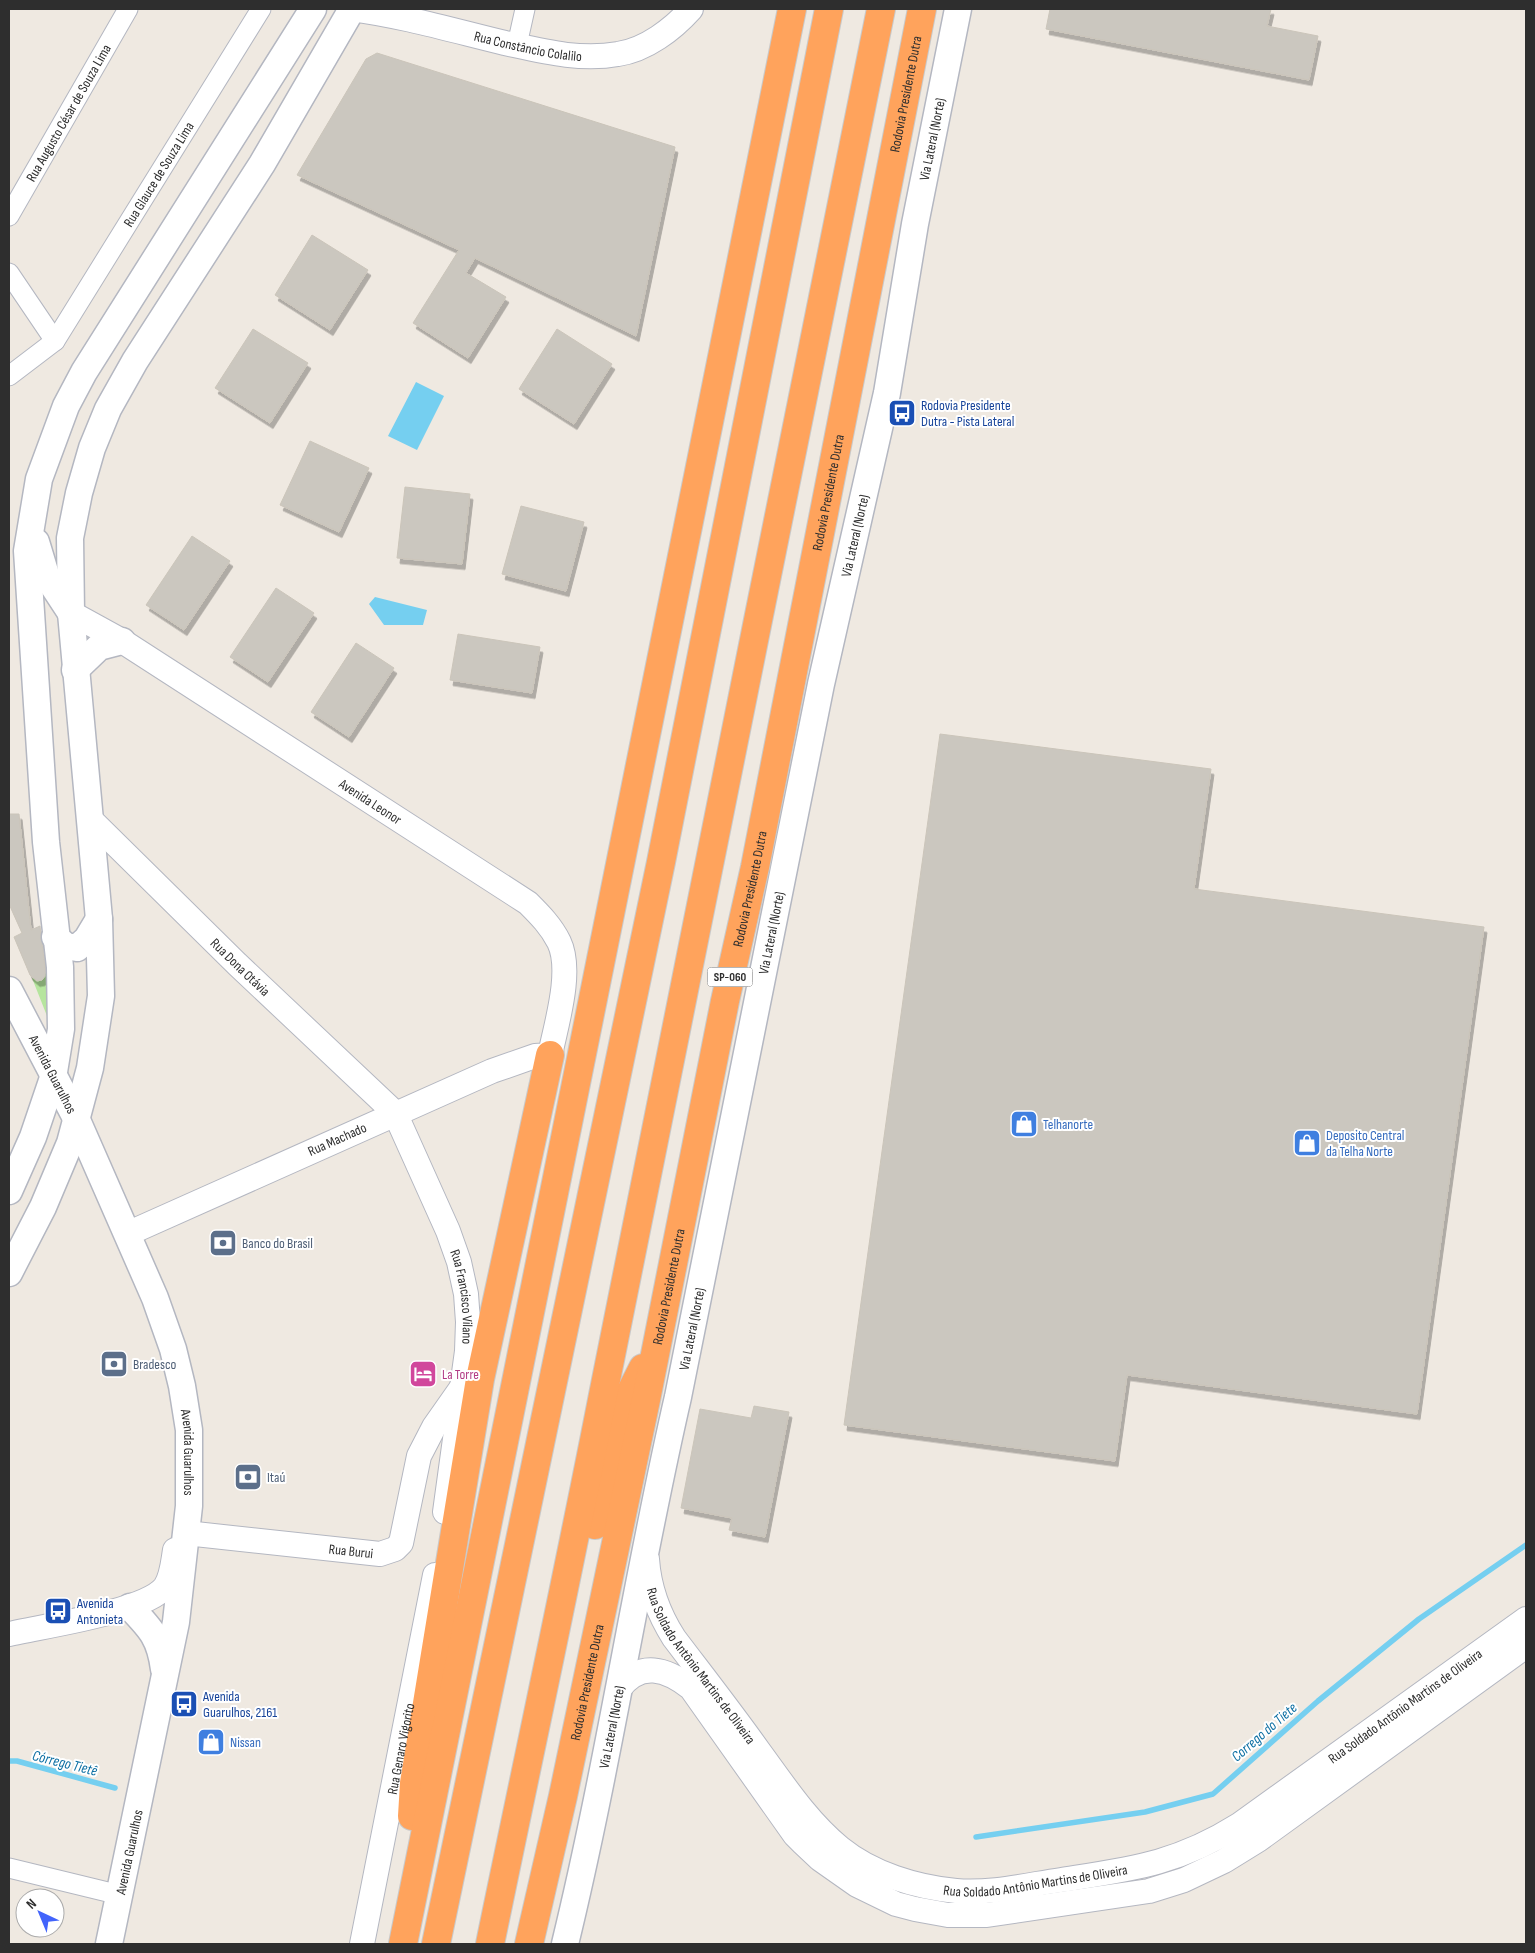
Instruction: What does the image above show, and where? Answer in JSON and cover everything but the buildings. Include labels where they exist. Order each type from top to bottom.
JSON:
[{"type":"highway","points":[[402,1944],[792,9]]},
{"type":"highway","points":[[753,393],[748,364],[755,295],[776,204],[797,87],[802,9]]},
{"type":"highway","points":[[436,1944],[661,862],[829,9]]},
{"type":"highway","name":"SP-060","points":[[490,1944],[604,1393],[655,1126],[806,389],[881,9]]},
{"type":"highway","name":"Rodovia Presidente Dutra","points":[[529,1944],[563,1796],[658,1341],[725,1001],[755,867],[922,9]]},
{"type":"highway","points":[[416,1874],[411,1836],[414,1783],[479,1389],[550,1055]]},
{"type":"highway","points":[[506,1944],[584,1568],[622,1409],[658,1341]]},
{"type":"main road","points":[[9,1191],[33,1137],[53,1078],[59,1052],[61,1001],[46,842],[27,551],[31,517],[39,479],[66,406],[84,372],[313,9]]},
{"type":"main road","points":[[10,1272],[80,1138],[97,1032],[101,988],[98,919],[75,670],[72,613],[70,538],[79,493],[92,448],[108,409],[135,361],[262,164],[352,9]]},
{"type":"main road","name":"Via Lateral (Norte)","points":[[565,1944],[588,1849],[646,1548],[821,684],[887,393],[915,224],[958,9]]},
{"type":"main road","points":[[31,517],[46,575],[72,613]]},
{"type":"main road","points":[[75,670],[99,647],[122,641]]},
{"type":"main road","points":[[55,937],[66,946],[77,948],[87,939],[98,919]]},
{"type":"main road","name":"Avenida Guarulhos","points":[[9,990],[16,1021],[53,1078],[127,1234],[155,1298],[173,1349],[182,1386],[188,1430],[189,1506],[176,1622],[109,1944]]},
{"type":"main road","points":[[33,1137],[80,1138]]},
{"type":"main road","points":[[9,1234],[14,1248],[10,1272]]},
{"type":"main road","points":[[130,1607],[150,1629],[161,1648],[165,1677]]},
{"type":"street","name":"Rua Augusto César de Souza Lima","points":[[9,216],[128,9]]},
{"type":"street","name":"Rua Glauce de Souza Lima","points":[[55,340],[261,9]]},
{"type":"street","name":"Rua Constâncio Colalilo","points":[[352,9],[517,46],[578,56],[620,54],[662,35],[692,9]]},
{"type":"street","points":[[517,46],[525,9]]},
{"type":"street","points":[[9,273],[55,340],[9,376]]},
{"type":"street","name":"Avenida Leonor","points":[[72,613],[122,641],[528,904],[546,920],[560,943],[564,970],[550,1055]]},
{"type":"street","name":"Rua Dona Otávia","points":[[90,819],[237,964],[395,1112]]},
{"type":"street","name":"Rua Machado","points":[[127,1234],[395,1112],[516,1061],[550,1055]]},
{"type":"street","name":"Rua Francisco Vilano","points":[[395,1112],[434,1194],[459,1262],[468,1322],[463,1385],[439,1554]]},
{"type":"street","name":"Rua Burui","points":[[186,1533],[380,1554],[395,1549],[403,1537],[415,1470],[422,1449],[463,1385]]},
{"type":"street","points":[[9,1634],[130,1607],[153,1597],[166,1586],[172,1571],[179,1527],[189,1506]]},
{"type":"street","name":"Rua Soldado Antônio Martins de Oliveira","points":[[646,1548],[648,1578],[653,1596],[670,1632],[798,1803],[823,1832],[846,1852],[886,1874],[906,1882],[957,1891],[988,1890],[1145,1867],[1181,1856],[1212,1842],[1240,1825],[1526,1619]]},
{"type":"street","name":"Rua Genaro Vigorito","points":[[362,1944],[439,1554]]},
{"type":"street","name":"Rua Soldado Antônio Martins de Oliveira","points":[[619,1689],[626,1679],[648,1670],[657,1670],[671,1675],[691,1688],[795,1835],[820,1859],[857,1885],[896,1904],[915,1909],[948,1915],[987,1915],[1149,1890],[1184,1880],[1224,1861],[1258,1840],[1526,1646]]},
{"type":"street","points":[[9,1868],[120,1895]]},
{"type":"green space","points":[[46,973],[53,1019],[49,1021],[32,978],[42,980]]},
{"type":"water","points":[[416,382],[444,396],[417,450],[388,436]]},
{"type":"water","points":[[375,597],[427,610],[423,625],[384,625],[369,604]]},
{"type":"waterway","name":"Corrego do Tiete","points":[[976,1837],[1145,1812],[1213,1794],[1318,1701],[1419,1619],[1526,1545]]},
{"type":"waterway","name":"Córrego Tietê","points":[[9,1761],[17,1761],[115,1788]]},
{"type":"place","name":"Rodovia Presidente Dutra - Pista Lateral","points":[[902,413]]},
{"type":"place","name":"Telhanorte","points":[[1024,1124]]},
{"type":"place","name":"Deposito Central da Telha Norte","points":[[1307,1143]]},
{"type":"place","name":"Banco do Brasil","points":[[223,1243]]},
{"type":"place","name":"Bradesco","points":[[114,1364]]},
{"type":"place","name":"La Torre","points":[[423,1374]]},
{"type":"place","name":"Itaú","points":[[248,1477]]},
{"type":"place","name":"Avenida Antonieta","points":[[58,1611]]},
{"type":"place","name":"Avenida Guarulhos, 2161","points":[[184,1704]]},
{"type":"place","name":"Nissan","points":[[211,1742]]}]
